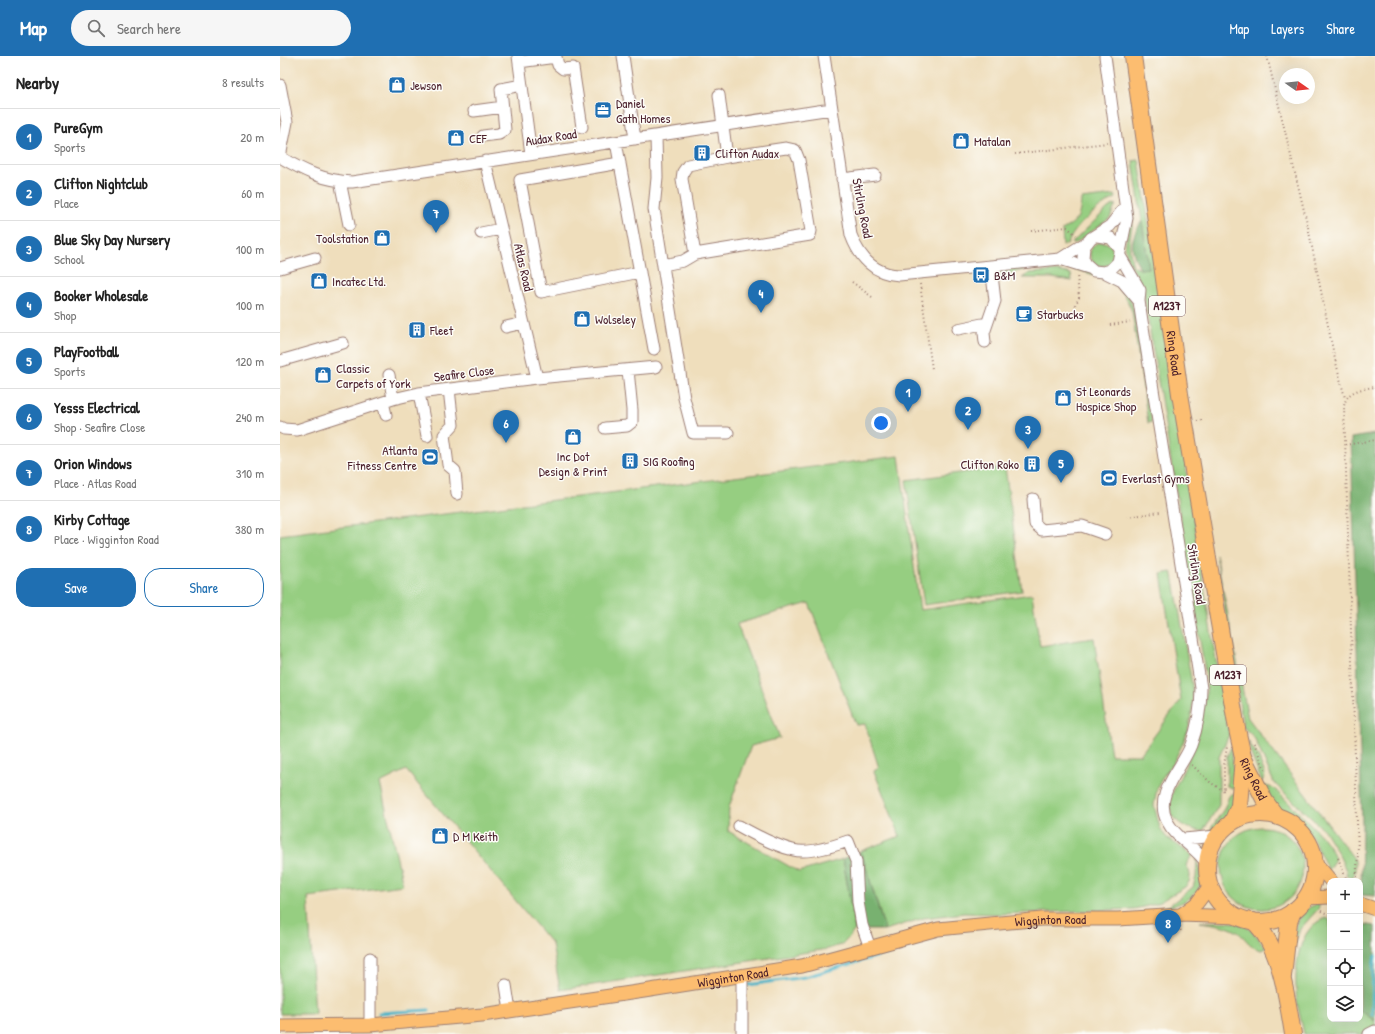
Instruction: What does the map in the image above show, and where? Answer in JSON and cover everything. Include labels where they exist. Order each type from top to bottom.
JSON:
[{"type":"highway","name":"Ring Road","points":[[1133,56],[1180,394],[1237,730]]},
{"type":"highway","name":"A1237","points":[[1237,730],[1243,757]]},
{"type":"highway","name":"Ring Road","points":[[1243,757],[1265,801],[1276,816]]},
{"type":"highway","name":"Ring Road","points":[[1232,822],[1239,806],[1243,757]]},
{"type":"highway","points":[[1253,814],[1276,816],[1291,823],[1302,833],[1310,846],[1314,861],[1314,874],[1311,886],[1305,898],[1293,911],[1281,918],[1267,921],[1253,921],[1238,917],[1221,904],[1210,886],[1207,864],[1210,850],[1217,836],[1232,822],[1253,814]]},
{"type":"highway","points":[[1283,978],[1289,922],[1293,911]]},
{"type":"highway","points":[[1253,921],[1267,938],[1283,978],[1293,1034]]},
{"type":"main road","points":[[1314,861],[1328,878]]},
{"type":"main road","points":[[1182,915],[1197,903],[1210,886]]},
{"type":"main road","points":[[1305,898],[1327,897]]},
{"type":"main road","points":[[1363,905],[1375,909]]},
{"type":"main road","name":"Wigginton Road","points":[[280,1026],[370,1025],[510,1010],[742,977],[802,966],[938,929],[1042,919],[1118,919],[1182,915],[1238,917]]},
{"type":"street","points":[[623,56],[635,139]]},
{"type":"street","name":"Stirling Road","points":[[824,56],[848,224],[855,245],[865,260],[877,270],[899,275],[1060,259],[1089,268]]},
{"type":"street","points":[[1104,272],[1115,267],[1120,252],[1127,218],[1105,56]]},
{"type":"street","points":[[531,154],[518,59],[556,57],[558,65],[563,69],[573,68],[582,127]]},
{"type":"street","points":[[280,85],[287,122],[280,157]]},
{"type":"street","points":[[482,136],[499,134],[505,130],[501,89],[522,85]]},
{"type":"street","points":[[719,95],[727,157]]},
{"type":"street","points":[[474,111],[503,107]]},
{"type":"street","name":"Audax Road","points":[[280,157],[305,172],[340,181],[352,182],[831,109]]},
{"type":"street","points":[[656,136],[657,178],[654,209],[684,398],[693,433],[728,433]]},
{"type":"street","points":[[616,142],[654,349]]},
{"type":"street","points":[[663,265],[683,261],[695,254],[808,236],[811,233],[795,150],[786,148],[727,157],[688,165],[683,172],[682,179],[695,254]]},
{"type":"street","name":"Atlas Road","points":[[485,161],[536,378]]},
{"type":"street","points":[[620,164],[520,180],[541,292],[640,272]]},
{"type":"street","points":[[842,179],[875,174]]},
{"type":"street","points":[[340,181],[350,225]]},
{"type":"street","points":[[1125,207],[1110,226],[1087,242],[1084,247],[1083,258],[1089,268],[1094,271],[1104,272],[1122,281],[1139,301]]},
{"type":"street","points":[[481,233],[501,229]]},
{"type":"street","points":[[1097,236],[1111,238],[1120,252]]},
{"type":"street","name":"Stirling Road","points":[[1060,259],[1087,242]]},
{"type":"street","name":"Stirling Road","points":[[1120,252],[1140,290],[1139,301],[1199,672],[1201,704],[1198,721],[1184,760],[1165,793],[1163,809],[1171,828],[1184,839],[1207,864]]},
{"type":"street","points":[[280,268],[315,258]]},
{"type":"street","points":[[985,342],[984,333],[995,301],[991,266]]},
{"type":"street","points":[[506,327],[524,323]]},
{"type":"street","points":[[958,328],[987,323]]},
{"type":"street","points":[[280,361],[343,343]]},
{"type":"street","name":"Seafire Close","points":[[280,427],[284,430],[297,430],[388,400],[420,393],[536,378],[656,367]]},
{"type":"street","points":[[605,428],[627,426],[632,422],[628,370]]},
{"type":"street","points":[[386,415],[389,375]]},
{"type":"street","points":[[450,389],[453,425],[444,435],[448,465],[455,471],[458,494]]},
{"type":"street","points":[[420,393],[427,436]]},
{"type":"street","points":[[1033,499],[1035,524],[1042,530],[1082,526],[1105,534]]},
{"type":"street","points":[[739,826],[757,836],[794,851],[829,848],[848,841],[856,861],[858,902],[862,925],[870,948]]},
{"type":"street","points":[[1184,839],[1217,836]]},
{"type":"street","points":[[370,958],[370,1025]]},
{"type":"street","points":[[742,977],[742,1034]]},
{"type":"street","points":[[506,985],[510,1010]]},
{"type":"street","points":[[1369,1034],[1375,1030]]},
{"type":"path","points":[[1267,56],[1308,227],[1334,355],[1345,398],[1345,445],[1358,854],[1356,878]]},
{"type":"path","points":[[1016,154],[1116,142]]},
{"type":"path","points":[[1031,231],[1067,227],[1076,235]]},
{"type":"path","points":[[1076,317],[1075,305],[1079,298],[1077,273]]},
{"type":"path","points":[[852,282],[872,297]]},
{"type":"path","points":[[920,283],[932,369]]},
{"type":"path","points":[[1110,325],[1130,322]]},
{"type":"path","points":[[1345,398],[1353,391],[1375,387]]},
{"type":"path","points":[[1345,445],[1375,440]]},
{"type":"path","points":[[1127,517],[1160,512]]},
{"type":"path","points":[[1184,760],[1189,762],[1210,783],[1224,791],[1224,765],[1226,749],[1237,730]]},
{"type":"path","points":[[1338,858],[1346,878]]},
{"type":"path","points":[[1321,911],[1328,914]]},
{"type":"green space","points":[[1139,160],[1210,626],[1229,735],[1219,757],[1219,805],[1203,831],[1188,828],[1178,822],[1172,814],[1170,808],[1171,796],[1190,755],[1198,732],[1204,708],[1207,684],[1143,288],[1127,258],[1125,247],[1131,212],[1134,212],[1130,238],[1130,250],[1133,266],[1140,269],[1149,268],[1133,161]]},
{"type":"green space","points":[[1115,195],[1116,198],[1103,205],[1088,217],[1075,231],[1068,244],[1063,245],[1062,230],[1072,224],[1077,218],[1080,210],[1081,199]]},
{"type":"green space","points":[[1116,204],[1110,218],[1076,243],[1072,243],[1108,208]]},
{"type":"green space","points":[[1142,221],[1149,268],[1140,269],[1134,256],[1132,245],[1135,234]]},
{"type":"green space","points":[[1102,242],[1107,243],[1113,249],[1113,259],[1107,265],[1102,266],[1097,265],[1091,259],[1090,254],[1091,249],[1097,243]]},
{"type":"green space","points":[[1054,264],[1081,269],[1107,277],[1122,286],[1130,297],[1134,310],[1152,422],[1148,423],[1132,311],[1118,287],[1096,276],[1061,266],[1033,268],[999,277],[1001,271],[1007,268]]},
{"type":"green space","points":[[1057,271],[1071,274],[1072,281],[1052,278],[1022,278],[1030,273]]},
{"type":"green space","points":[[1375,434],[1375,896],[1363,895],[1363,878],[1361,878],[1362,824],[1351,438]]},
{"type":"green space","points":[[899,456],[920,610],[1032,594],[1040,646],[1094,638],[1111,755],[1140,755],[1181,700],[1161,574],[1171,572],[1173,575],[1192,684],[1193,703],[1189,727],[1183,743],[1173,763],[1157,788],[1154,805],[1160,828],[1166,837],[1192,855],[1186,865],[1189,871],[1190,879],[1185,887],[1156,904],[1134,909],[998,914],[964,913],[924,918],[885,930],[861,851],[900,836],[874,771],[879,768],[865,724],[856,725],[809,603],[737,624],[780,738],[751,746],[729,807],[728,831],[799,872],[843,859],[855,930],[843,944],[828,949],[560,990],[552,944],[406,770],[380,783],[403,885],[308,897],[315,1014],[280,1014],[280,535]]},
{"type":"green space","points":[[1005,467],[1022,591],[924,605],[906,480]]},
{"type":"green space","points":[[1216,554],[1248,718],[1355,860],[1355,871],[1351,878],[1347,876],[1346,870],[1338,853],[1324,830],[1274,783],[1254,737],[1243,727]]},
{"type":"green space","points":[[1248,741],[1258,756],[1265,774],[1262,782],[1251,754]]},
{"type":"green space","points":[[1231,747],[1236,788],[1227,786],[1227,756]]},
{"type":"green space","points":[[1262,785],[1273,788],[1279,793],[1311,824],[1327,843],[1335,859],[1328,870],[1313,839],[1304,826],[1277,808]]},
{"type":"green space","points":[[1236,794],[1228,817],[1221,825],[1209,831],[1224,809],[1229,796]]},
{"type":"green space","points":[[1262,827],[1278,830],[1291,839],[1300,852],[1303,868],[1300,884],[1291,897],[1278,906],[1262,909],[1246,906],[1233,897],[1224,884],[1221,868],[1224,852],[1233,839],[1246,830]]},
{"type":"green space","points":[[861,851],[885,930],[855,930],[843,859]]},
{"type":"green space","points":[[1197,859],[1201,878],[1200,886],[1191,897],[1184,902],[1166,908],[1193,887],[1196,877]]},
{"type":"green space","points":[[1319,904],[1319,908],[1300,929],[1295,944],[1291,945],[1296,925],[1301,914],[1311,906]]},
{"type":"green space","points":[[1327,918],[1327,1022],[1363,1022],[1363,1012],[1375,1021],[1375,1034],[1304,1034],[1296,994],[1296,968],[1300,947],[1304,937],[1317,922]]},
{"type":"green space","points":[[1200,922],[1238,923],[1251,931],[1266,948],[1261,950],[1254,947],[1239,933],[1230,928]]},
{"type":"green space","points":[[1363,924],[1375,926],[1375,1021],[1363,1012]]},
{"type":"waterway","points":[[748,985],[805,977],[903,949]]},
{"type":"waterway","points":[[1372,1015],[1373,967],[1375,956]]},
{"type":"waterway","points":[[379,1013],[429,1010]]},
{"type":"place","name":"Jewson","points":[[397,85]]},
{"type":"place","name":"Daniel Gath Homes","points":[[603,110]]},
{"type":"place","name":"CEF","points":[[456,138]]},
{"type":"place","name":"Matalan","points":[[961,141]]},
{"type":"place","name":"Clifton Audax","points":[[702,153]]},
{"type":"place","name":"Orion Windows","points":[[436,233]]},
{"type":"place","name":"Toolstation","points":[[382,238]]},
{"type":"place","name":"B&M","points":[[981,275]]},
{"type":"place","name":"Incatec Ltd.","points":[[319,281]]},
{"type":"place","name":"Booker Wholesale","points":[[761,313]]},
{"type":"place","name":"Starbucks","points":[[1024,314]]},
{"type":"place","name":"Wolseley","points":[[582,319]]},
{"type":"place","name":"Fleet","points":[[417,330]]},
{"type":"place","name":"Classic Carpets of York","points":[[323,375]]},
{"type":"place","name":"St Leonards Hospice Shop","points":[[1063,398]]},
{"type":"place","name":"PureGym","points":[[908,412]]},
{"type":"place","name":"Clifton Nightclub","points":[[968,430]]},
{"type":"place","name":"Inc Dot Design & Print","points":[[573,437]]},
{"type":"place","name":"Yesss Electrical","points":[[506,443]]},
{"type":"place","name":"Blue Sky Day Nursery","points":[[1028,449]]},
{"type":"place","name":"Atlanta Fitness Centre","points":[[430,457]]},
{"type":"place","name":"SIG Roofing","points":[[630,461]]},
{"type":"place","name":"Clifton Roko","points":[[1032,464]]},
{"type":"place","name":"Everlast Gyms","points":[[1109,478]]},
{"type":"place","name":"PlayFootball","points":[[1061,483]]},
{"type":"place","name":"D M Keith","points":[[440,836]]},
{"type":"place","name":"Kirby Cottage","points":[[1168,943]]}]
